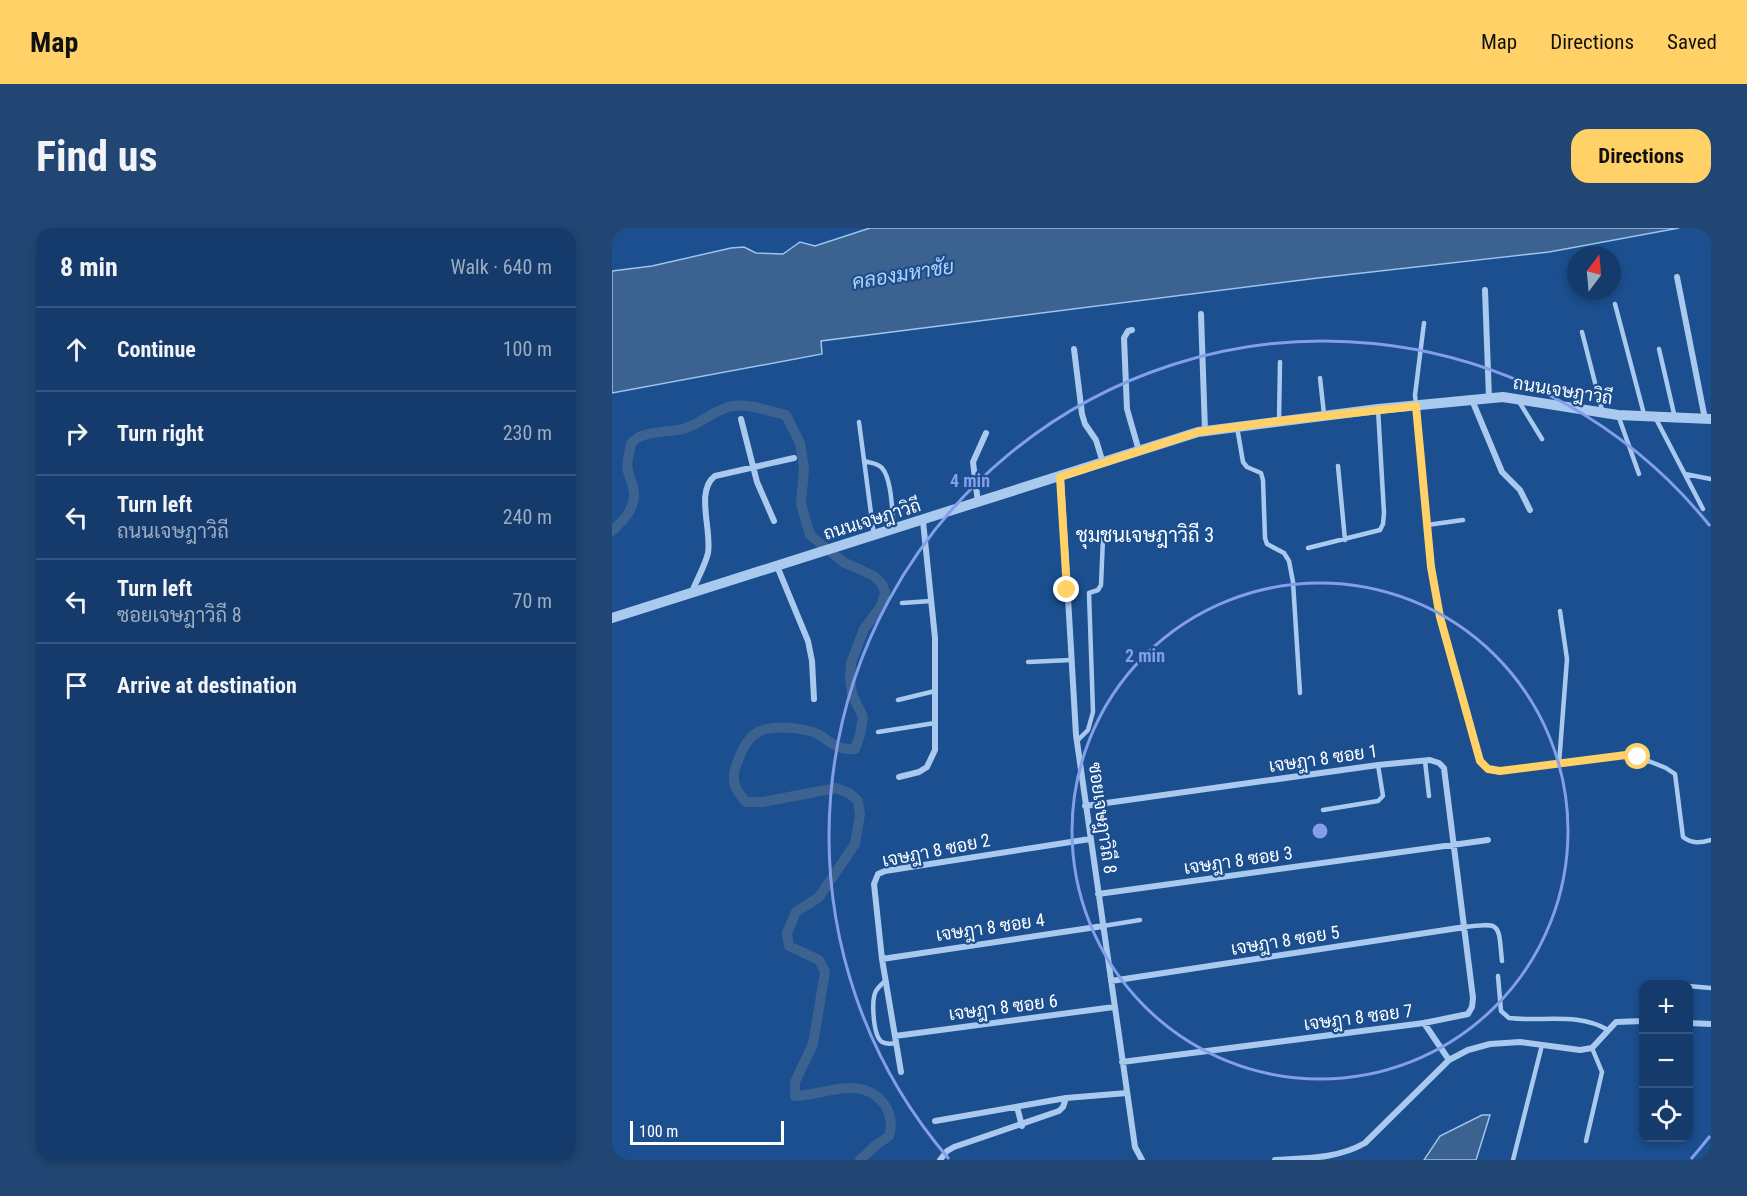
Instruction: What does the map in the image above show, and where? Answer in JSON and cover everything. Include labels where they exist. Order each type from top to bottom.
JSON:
[{"type":"street","points":[[1677,277],[1708,419]]},
{"type":"street","points":[[1485,290],[1489,398]]},
{"type":"street","points":[[1201,314],[1205,431]]},
{"type":"street","points":[[1132,330],[1128,331],[1124,338],[1127,409],[1139,452]]},
{"type":"street","points":[[1074,349],[1082,414],[1085,424],[1096,440],[1104,463]]},
{"type":"street","name":"ถนนเจษฎาวิถี","points":[[612,618],[1205,431],[1324,415],[1489,398],[1516,398],[1618,415],[1708,419]]},
{"type":"street","points":[[1472,400],[1502,472],[1520,490],[1530,510]]},
{"type":"street","points":[[741,419],[762,496],[774,521]]},
{"type":"street","points":[[978,503],[973,462],[986,433]]},
{"type":"street","points":[[692,593],[710,541],[705,493],[707,486],[715,476],[794,458]]},
{"type":"street","name":"ซอยเจษฎาวิถี 8","points":[[1060,477],[1077,741],[1135,1147],[1142,1160]]},
{"type":"street","points":[[899,777],[919,772],[927,767],[935,750],[935,638],[922,521]]},
{"type":"street","points":[[777,566],[808,641],[812,661],[814,699]]},
{"type":"street","points":[[1425,761],[1439,762],[1444,768],[1453,845]]},
{"type":"street","name":"เจษฎา 8 ซอย 1","points":[[1085,806],[1378,765],[1425,761]]},
{"type":"street","name":"เจษฎา 8 ซอย 2","points":[[901,1071],[882,959],[874,884],[878,874],[885,871],[1090,840]]},
{"type":"street","name":"เจษฎา 8 ซอย 3","points":[[1098,894],[1488,840]]},
{"type":"street","name":"เจษฎา 8 ซอย 7","points":[[1122,1062],[1424,1023],[1468,1014],[1473,998],[1453,845]]},
{"type":"street","name":"เจษฎา 8 ซอย 4","points":[[882,959],[1103,926]]},
{"type":"street","name":"เจษฎา 8 ซอย 5","points":[[1111,981],[1465,927]]},
{"type":"street","name":"เจษฎา 8 ซอย 6","points":[[896,1039],[1114,1007]]},
{"type":"street","points":[[1275,1160],[1334,1158],[1351,1151],[1365,1143],[1449,1060],[1468,1050],[1490,1044],[1520,1042],[1580,1050],[1592,1048],[1616,1022],[1639,1021]]},
{"type":"street","points":[[1424,1023],[1449,1060]]},
{"type":"street","points":[[1693,1023],[1711,1024]]},
{"type":"street","points":[[935,1121],[1066,1098],[1127,1093]]},
{"type":"street","points":[[940,1160],[947,1151],[954,1147],[1022,1126],[1059,1111],[1066,1098]]},
{"type":"street","points":[[1017,1107],[1022,1126]]},
{"type":"lane","points":[[1615,304],[1650,417],[1685,474],[1703,509]]},
{"type":"lane","points":[[1424,323],[1416,384],[1416,406],[1431,567],[1440,617],[1480,761],[1488,769],[1500,771],[1626,755],[1638,757],[1675,774],[1683,837],[1688,841],[1701,843],[1711,840]]},
{"type":"lane","points":[[1581,332],[1602,413]]},
{"type":"lane","points":[[1659,349],[1675,418]]},
{"type":"lane","points":[[1280,362],[1280,421]]},
{"type":"lane","points":[[1320,378],[1324,415]]},
{"type":"lane","points":[[1516,398],[1542,440]]},
{"type":"lane","points":[[1308,548],[1380,530],[1384,513],[1378,409]]},
{"type":"lane","points":[[1618,415],[1639,474]]},
{"type":"lane","points":[[860,422],[874,536]]},
{"type":"lane","points":[[1237,427],[1243,462],[1247,467],[1261,473],[1263,480],[1267,544],[1284,553],[1289,561],[1293,582],[1300,693]]},
{"type":"lane","points":[[864,461],[882,468],[888,478],[894,530]]},
{"type":"lane","points":[[1338,466],[1345,540]]},
{"type":"lane","points":[[1685,474],[1711,479]]},
{"type":"lane","points":[[1427,525],[1463,520]]},
{"type":"lane","points":[[1077,741],[1088,730],[1093,712],[1089,593],[1098,590],[1101,585],[1103,538]]},
{"type":"lane","points":[[902,603],[931,601]]},
{"type":"lane","points":[[1559,764],[1567,659],[1560,611]]},
{"type":"lane","points":[[1028,662],[1071,660]]},
{"type":"lane","points":[[898,700],[936,691]]},
{"type":"lane","points":[[878,732],[935,723]]},
{"type":"lane","points":[[1425,761],[1429,796]]},
{"type":"lane","points":[[1323,810],[1378,801],[1383,796],[1378,765]]},
{"type":"lane","points":[[1103,926],[1140,920]]},
{"type":"lane","points":[[1465,927],[1490,924],[1496,928],[1499,932],[1502,961]]},
{"type":"lane","points":[[1498,976],[1501,1011],[1509,1018],[1568,1019],[1599,1024],[1608,1030]]},
{"type":"lane","points":[[886,980],[876,991],[873,1013],[878,1037],[883,1042],[896,1039]]},
{"type":"lane","points":[[1693,986],[1711,988]]},
{"type":"lane","points":[[1513,1160],[1542,1045]]},
{"type":"lane","points":[[1586,1141],[1602,1072],[1592,1048]]},
{"type":"water","name":"คลองมหาชัย","points":[[870,228],[1679,228],[1582,246],[1567,246],[1567,249],[1549,252],[1318,278],[821,341],[822,354],[612,393],[612,271],[652,266],[731,248],[744,247],[756,253],[783,254],[800,242],[815,246]]},
{"type":"water","points":[[1482,1115],[1490,1115],[1476,1160],[1424,1160],[1440,1136]]},
{"type":"waterway","points":[[612,531],[624,519],[633,504],[633,488],[627,464],[631,444],[635,440],[647,434],[683,429],[732,406],[752,407],[786,415],[800,443],[804,469],[801,504],[810,535],[843,562],[874,576],[882,584],[885,592],[881,606],[864,629],[851,663],[852,694],[863,717],[855,749],[839,747],[818,734],[808,731],[769,728],[748,740],[739,757],[734,779],[738,791],[746,802],[763,802],[836,788],[849,793],[858,801],[860,814],[855,844],[819,897],[796,912],[787,933],[789,946],[819,960],[825,972],[813,1044],[795,1082],[795,1096],[842,1088],[865,1090],[875,1095],[888,1112],[889,1136],[860,1160]]},
{"type":"district","name":"ชุมชนเจษฎาวิถี 3","points":[[1145,535]]},
{"type":"route","points":[[1067,590],[1060,477],[1198,432],[1416,406],[1431,567],[1440,617],[1480,761],[1488,769],[1500,771],[1626,755],[1638,757]]}]
